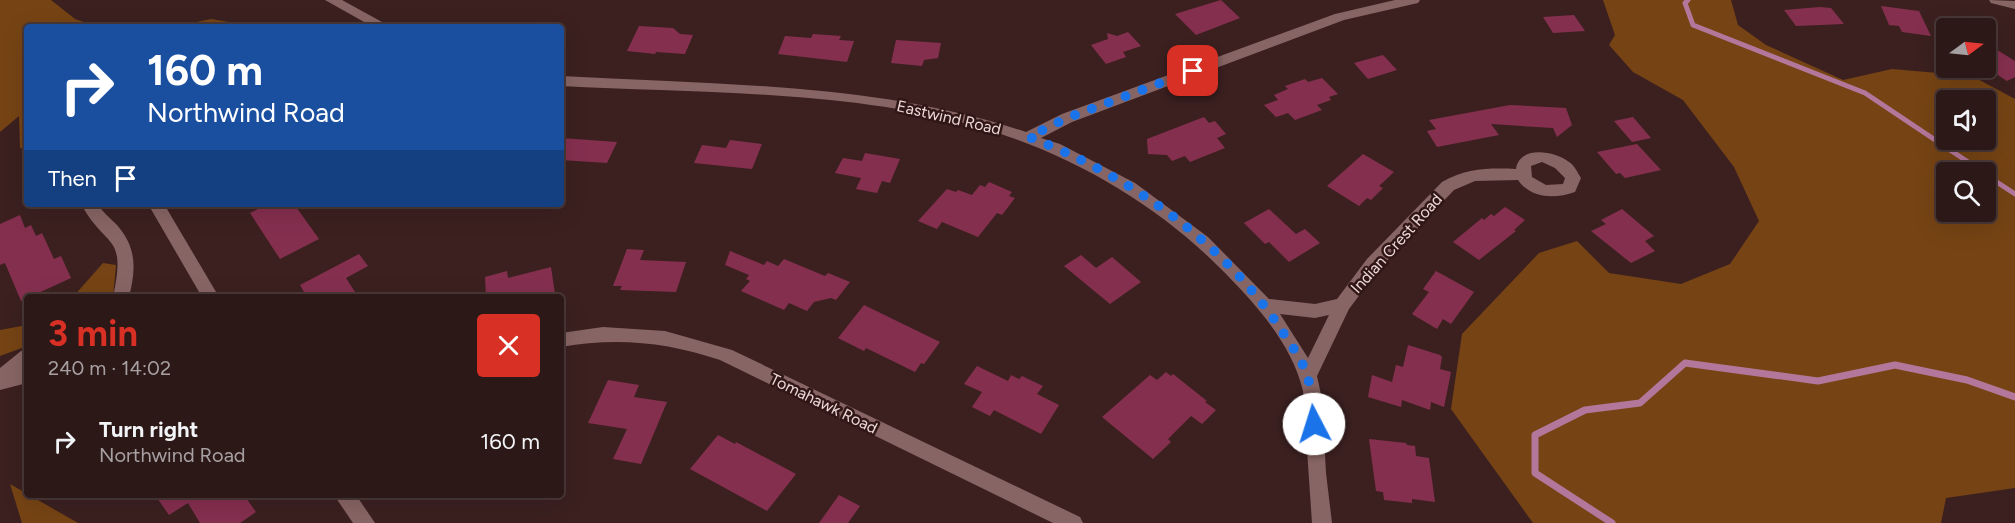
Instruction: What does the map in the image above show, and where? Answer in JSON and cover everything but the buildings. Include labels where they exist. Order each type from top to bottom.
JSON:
[{"type":"street","points":[[332,0],[378,24]]},
{"type":"street","points":[[1029,137],[1067,118],[1340,17],[1362,10],[1413,0]]},
{"type":"street","points":[[1996,0],[2015,5]]},
{"type":"street","name":"Eastwind Road","points":[[564,81],[763,91],[881,102],[936,110],[978,120],[1029,137],[1090,164],[1136,190],[1177,219],[1231,267],[1264,305],[1308,376],[1314,401],[1317,492],[1322,523]]},
{"type":"street","name":"Indian Crest Road","points":[[1308,376],[1342,305],[1373,264],[1454,182],[1477,174],[1523,175]]},
{"type":"street","points":[[91,207],[121,239],[125,247],[127,267],[122,294]]},
{"type":"street","points":[[158,207],[209,294]]},
{"type":"street","name":"Indian Crest Road","points":[[1264,305],[1315,310],[1342,305]]},
{"type":"street","name":"Tomahawk Road","points":[[564,340],[633,333],[689,342],[726,355],[1073,523]]},
{"type":"street","points":[[0,380],[24,359]]},
{"type":"street","points":[[0,380],[24,376]]},
{"type":"street","points":[[346,498],[365,523]]},
{"type":"shaded area","points":[[0,0],[51,0],[75,19],[89,24],[24,24],[24,149],[20,148],[19,116],[0,132]]},
{"type":"shaded area","points":[[1603,0],[1731,0],[1738,25],[1766,45],[1843,80],[1892,69],[1936,73],[1936,78],[1976,78],[2015,99],[2015,488],[1946,498],[1941,523],[1533,523],[1451,409],[1462,334],[1539,253],[1577,241],[1609,273],[1681,284],[1730,264],[1759,221],[1734,167],[1683,100],[1633,72],[1609,45],[1615,35]]},
{"type":"shaded area","points":[[211,19],[241,24],[187,24]]},
{"type":"shaded area","points":[[103,263],[116,265],[113,294],[76,294]]},
{"type":"shaded area","points":[[24,326],[24,347],[0,356],[0,330]]},
{"type":"shaded area","points":[[10,484],[24,492],[24,498],[34,498],[78,523],[22,523]]},
{"type":"waterway","points":[[1688,0],[1685,3],[1693,25],[1865,93],[1968,162]]},
{"type":"waterway","points":[[1996,182],[2015,194]]},
{"type":"waterway","points":[[1612,523],[1535,473],[1535,435],[1585,410],[1640,403],[1685,363],[1818,381],[1895,365],[1967,380],[2015,397]]},
{"type":"route","points":[[1193,71],[1067,118],[1029,137],[1062,150],[1136,190],[1177,219],[1231,267],[1263,302],[1287,338],[1308,376],[1314,401],[1314,424]]}]
